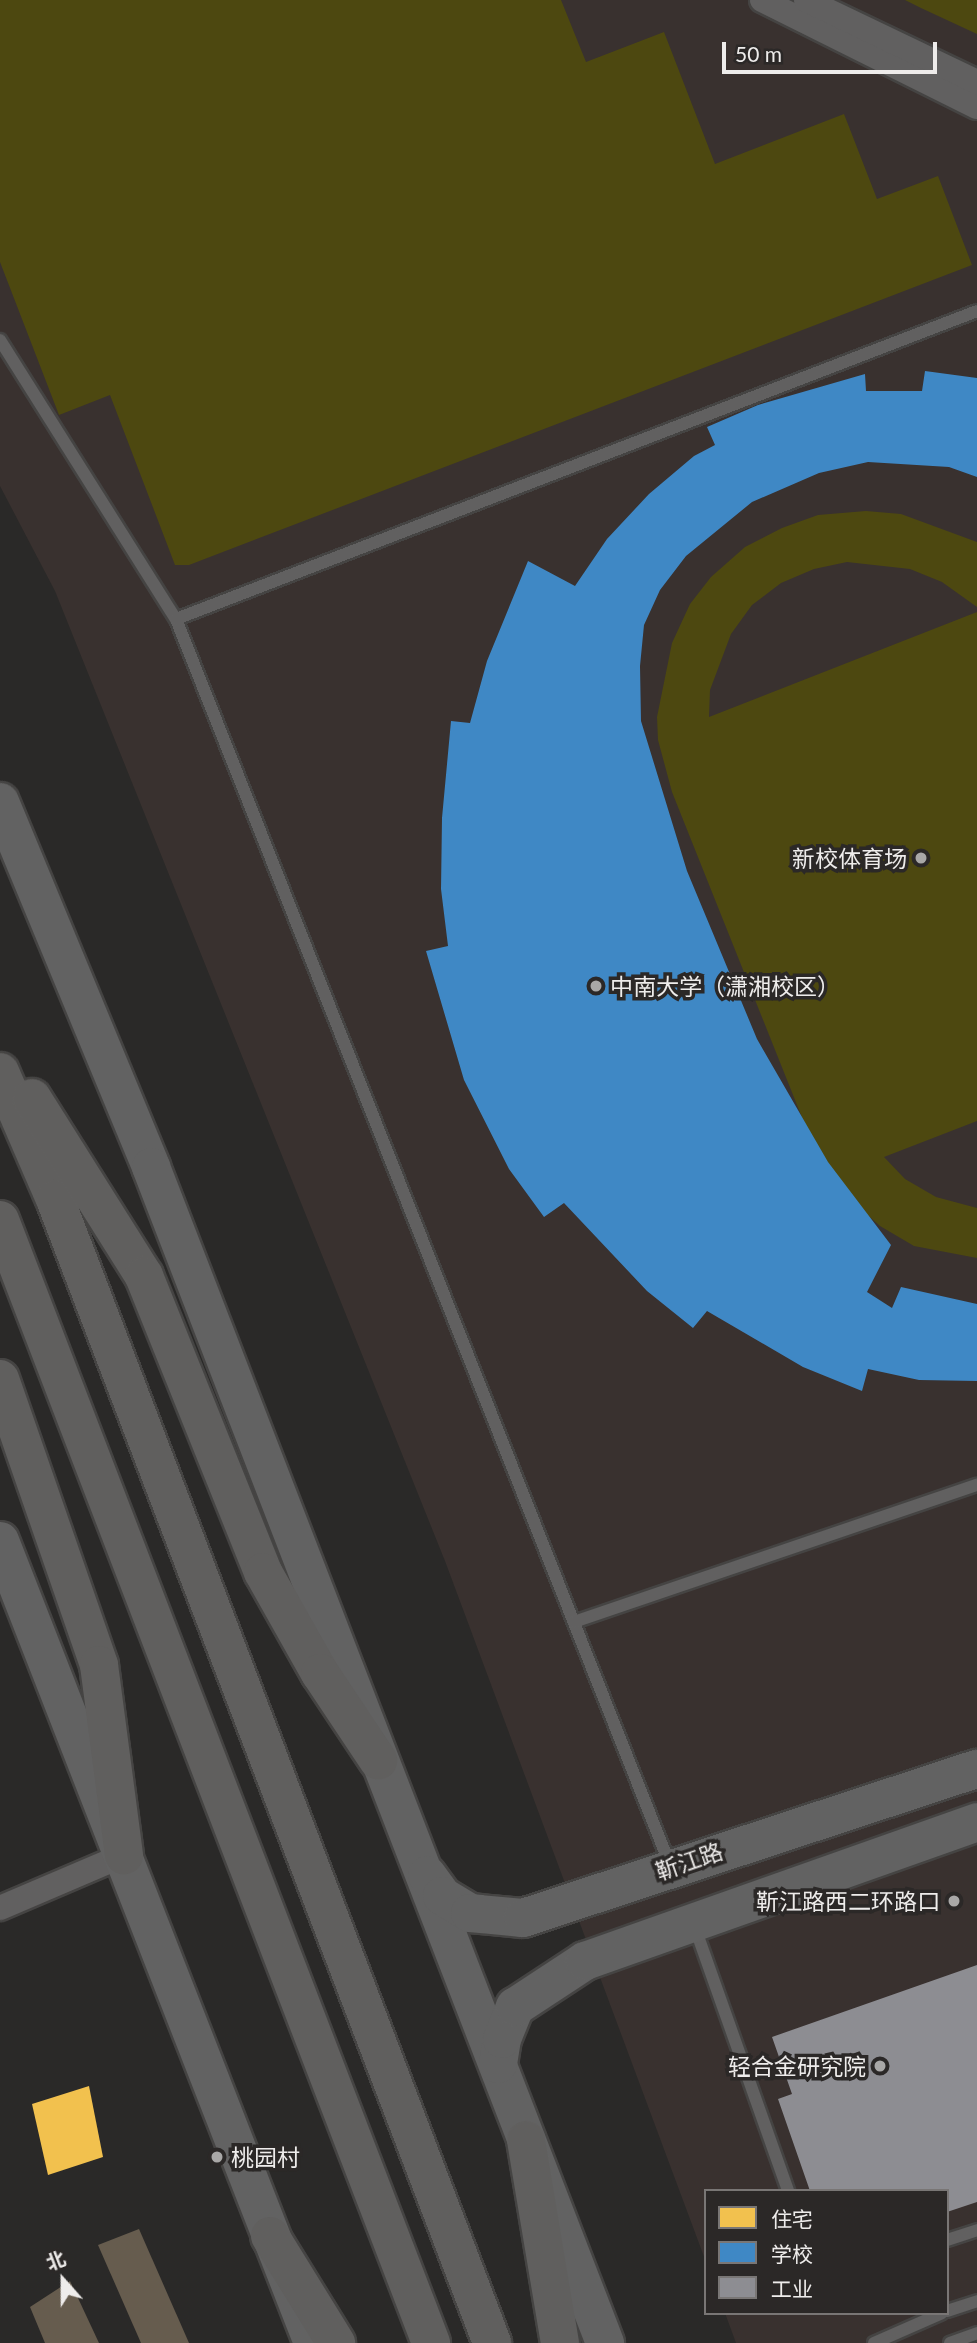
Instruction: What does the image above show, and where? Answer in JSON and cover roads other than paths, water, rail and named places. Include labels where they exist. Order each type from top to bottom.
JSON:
[{"type":"highway","points":[[0,1048],[144,1276],[263,1572],[320,1673],[378,1760]]},
{"type":"highway","points":[[0,1072],[59,1211],[492,2343]]},
{"type":"highway","points":[[0,1220],[431,2343]]},
{"type":"highway","points":[[0,1379],[99,1665],[124,1856]]},
{"type":"highway","points":[[526,2140],[560,2343]]},
{"type":"highway","points":[[270,2236],[336,2343]]},
{"type":"main road","points":[[0,802],[151,1167],[605,2343]]},
{"type":"main road","points":[[0,1541],[313,2343]]},
{"type":"main road","name":"靳江路","points":[[418,1863],[442,1896],[470,1913],[495,1918],[523,1918],[671,1867],[977,1769]]},
{"type":"main road","points":[[498,2064],[502,2039],[515,2007],[551,1980],[585,1961],[977,1822]]},
{"type":"street","points":[[762,0],[977,107]]},
{"type":"street","points":[[806,0],[977,82]]},
{"type":"street","points":[[0,1908],[124,1856]]},
{"type":"lane","points":[[176,619],[977,311]]},
{"type":"lane","points":[[0,340],[176,619],[671,1867]]},
{"type":"lane","points":[[573,1622],[977,1485]]},
{"type":"lane","points":[[693,1921],[787,2189]]},
{"type":"lane","points":[[949,2239],[977,2230]]},
{"type":"lane","points":[[949,2310],[977,2301]]},
{"type":"lane","points":[[874,2343],[937,2315]]},
{"type":"lane","points":[[950,2343],[977,2333]]},
{"type":"place","name":"新校体育场","points":[[921,858]]},
{"type":"place","name":"中南大学（潇湘校区）","points":[[596,986]]},
{"type":"place","name":"靳江路西二环路口","points":[[954,1901]]},
{"type":"place","name":"轻合金研究院","points":[[880,2066]]},
{"type":"place","name":"桃园村","points":[[217,2157]]}]
